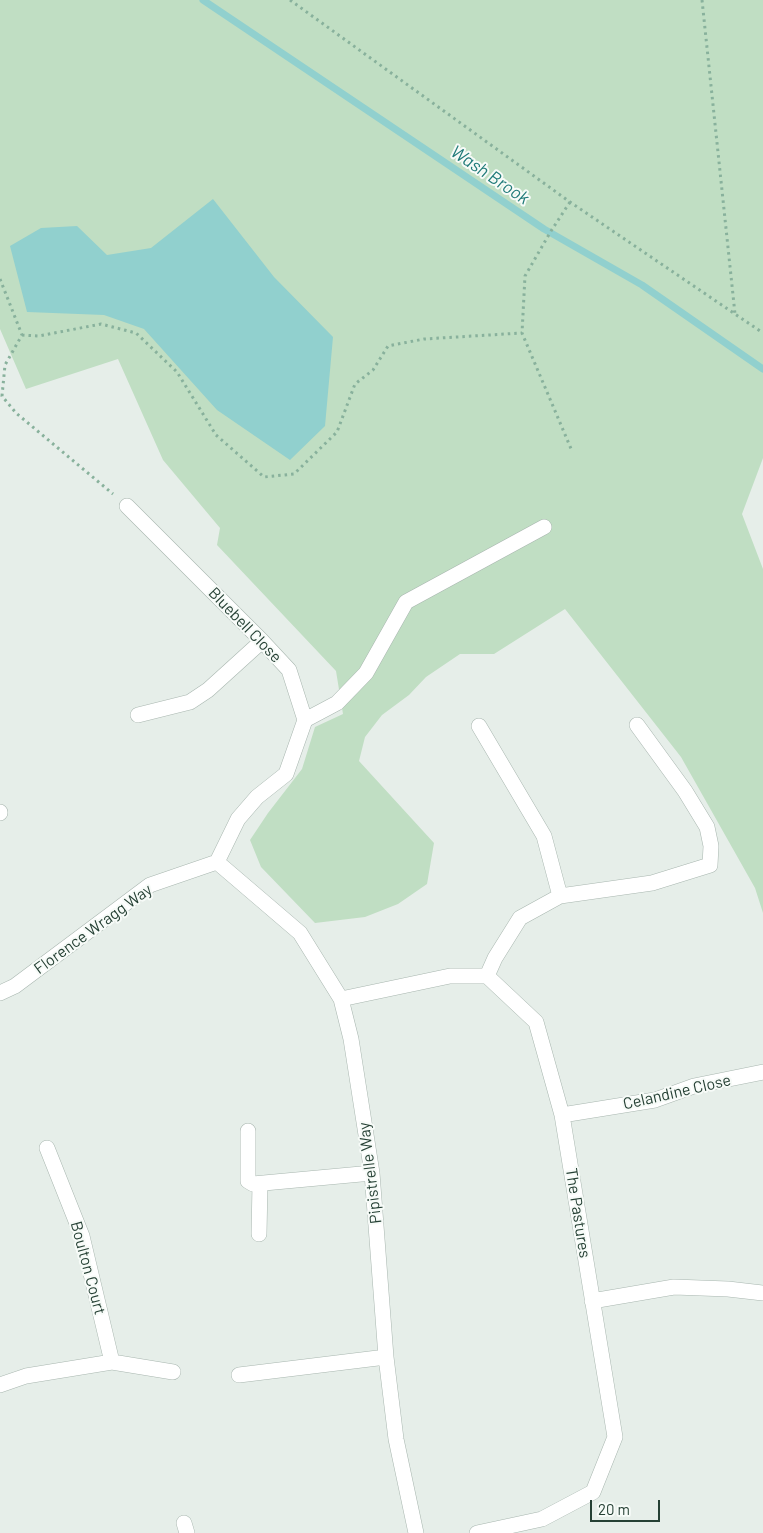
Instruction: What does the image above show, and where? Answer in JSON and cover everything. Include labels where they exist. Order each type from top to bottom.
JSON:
[{"type":"street","name":"Bluebell Close","points":[[128,506],[289,670],[304,720]]},
{"type":"street","points":[[217,862],[238,819],[257,797],[286,774],[304,720],[337,703],[366,673],[406,602],[544,527]]},
{"type":"street","points":[[138,715],[190,702],[208,690],[262,641]]},
{"type":"street","points":[[341,999],[450,976],[488,976],[495,958],[520,918],[560,896],[652,882],[710,866],[711,846],[708,827],[685,791],[637,725]]},
{"type":"street","points":[[479,726],[544,836],[560,896]]},
{"type":"street","name":"Florence Wragg Way","points":[[0,993],[15,986],[150,885],[217,862]]},
{"type":"street","name":"Pipistrelle Way","points":[[217,862],[300,933],[341,999],[351,1039],[372,1173],[386,1357],[396,1439],[415,1533]]},
{"type":"street","name":"The Pastures","points":[[477,1533],[542,1520],[593,1492],[615,1437],[562,1115],[536,1022],[488,976]]},
{"type":"street","name":"Celandine Close","points":[[562,1115],[655,1100],[694,1086],[763,1072]]},
{"type":"street","points":[[248,1131],[248,1181],[254,1184],[372,1173]]},
{"type":"street","name":"Boulton Court","points":[[46,1148],[82,1236],[112,1362]]},
{"type":"street","points":[[259,1234],[260,1184]]},
{"type":"street","points":[[592,1301],[674,1287],[728,1289],[763,1293]]},
{"type":"street","points":[[239,1375],[386,1357]]},
{"type":"street","points":[[0,1385],[26,1376],[112,1362],[173,1372]]},
{"type":"path","points":[[290,0],[570,202],[763,333]]},
{"type":"path","points":[[702,0],[735,314]]},
{"type":"path","points":[[570,202],[525,276],[522,333],[572,451]]},
{"type":"path","points":[[0,279],[22,335]]},
{"type":"path","points":[[22,335],[39,336],[101,324],[136,333],[177,372],[216,435],[264,477],[294,474],[337,432],[355,384],[373,370],[388,346],[424,339],[522,333]]},
{"type":"path","points":[[22,335],[5,365],[2,396],[16,413],[128,506]]},
{"type":"green space","points":[[0,0],[763,0],[763,458],[742,514],[763,569],[763,913],[755,888],[681,757],[565,609],[494,654],[460,654],[426,677],[409,695],[382,715],[365,737],[359,761],[434,843],[427,884],[398,904],[365,917],[315,923],[261,867],[250,840],[302,769],[315,727],[343,714],[336,671],[217,545],[220,528],[163,460],[118,359],[26,389],[0,329]]},
{"type":"water","points":[[213,199],[274,277],[333,337],[325,426],[290,460],[217,410],[144,329],[104,315],[27,312],[10,246],[41,228],[77,226],[107,255],[151,248]]},
{"type":"waterway","name":"Wash Brook","points":[[203,0],[544,229],[642,285],[763,369]]}]
